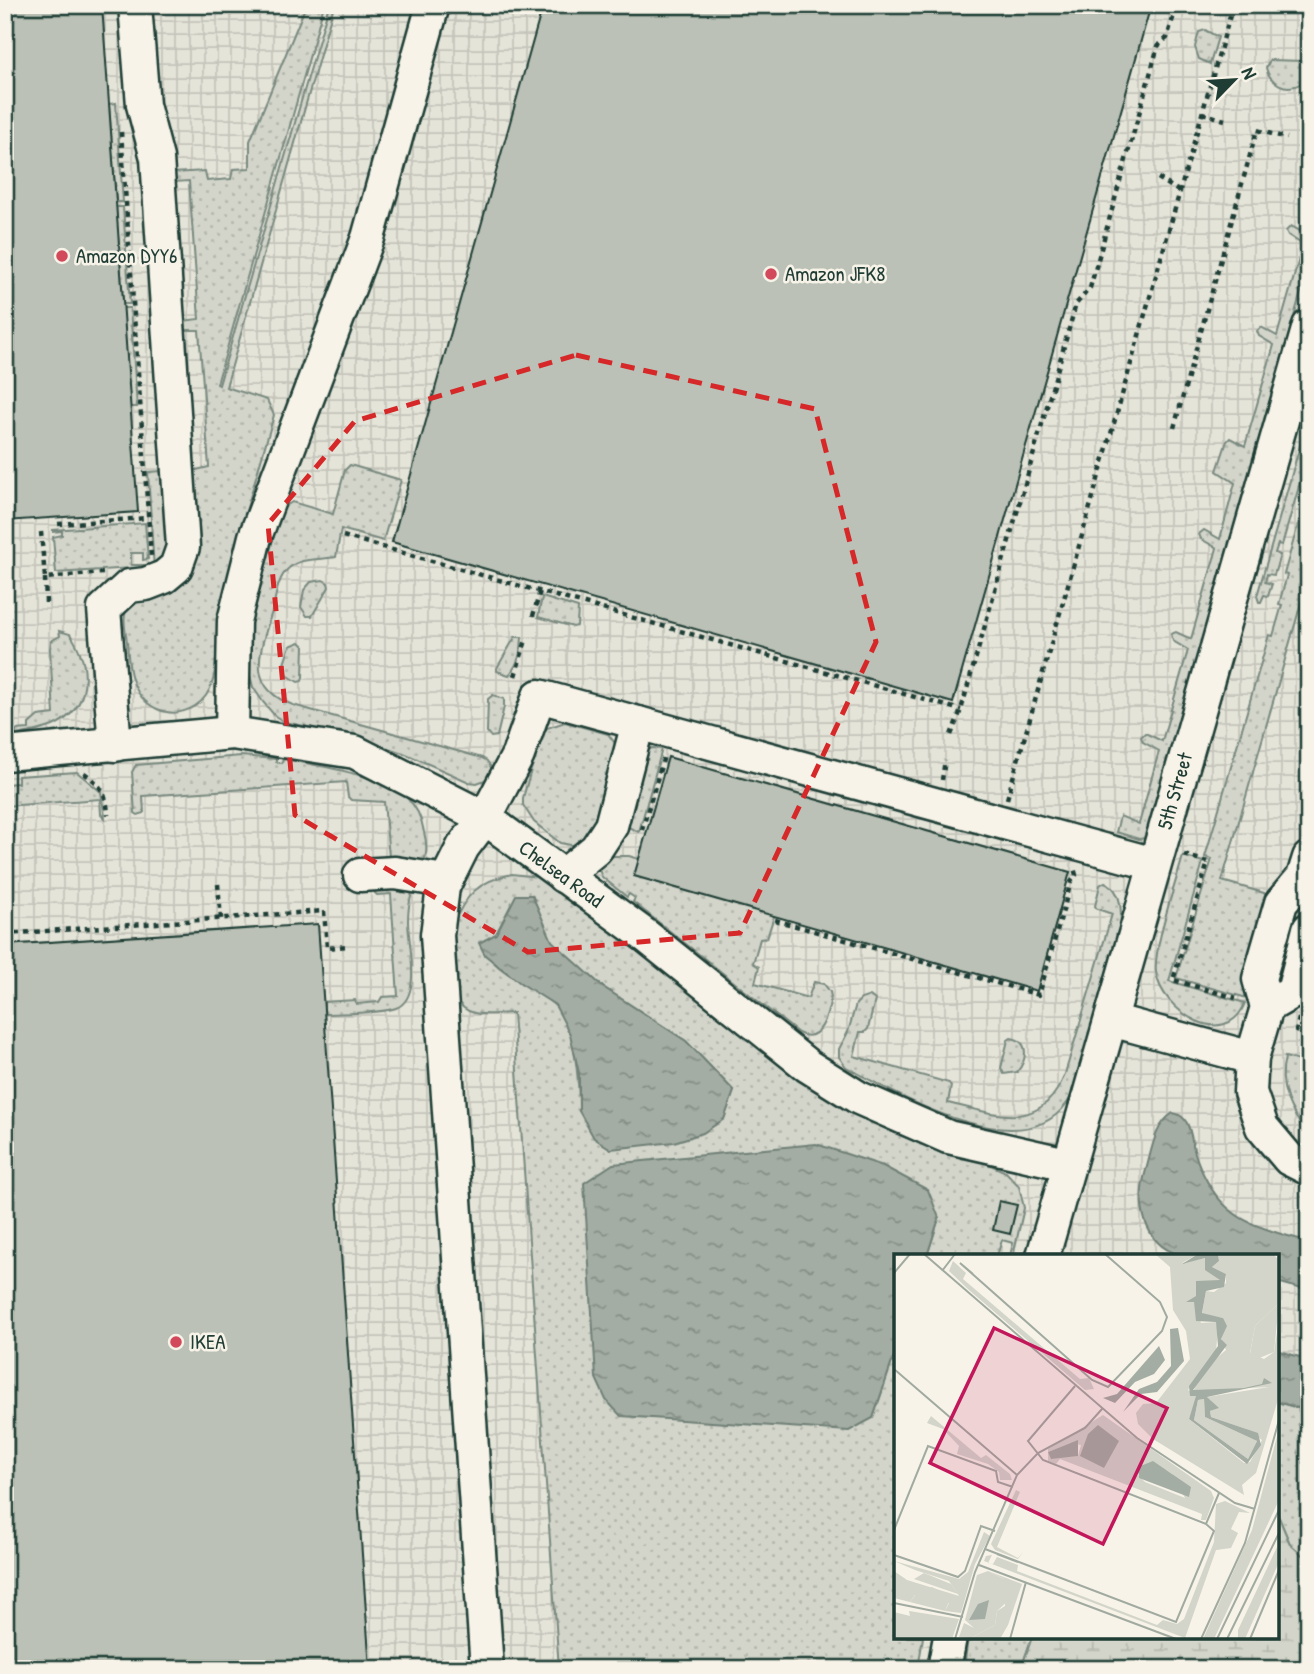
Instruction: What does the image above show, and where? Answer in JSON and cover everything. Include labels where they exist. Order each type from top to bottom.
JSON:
[{"type":"street","points":[[115,745],[104,609],[129,586],[146,584],[164,577],[176,567],[183,547],[157,158],[143,105],[135,5]]},
{"type":"street","points":[[232,733],[234,621],[255,537],[368,238],[433,5]]},
{"type":"street","name":"5th Street","points":[[1044,1254],[1067,1164],[1111,1020],[1309,326]]},
{"type":"street","points":[[487,1669],[437,935],[443,887],[463,846],[485,818],[518,755],[539,696],[1154,864]]},
{"type":"street","points":[[564,876],[596,849],[611,826],[638,723]]},
{"type":"street","name":"Chelsea Road","points":[[5,754],[232,733],[355,752],[485,818],[646,936],[808,1066],[859,1098],[948,1137],[1067,1164]]},
{"type":"street","points":[[360,875],[395,873],[446,881]]},
{"type":"street","points":[[1307,878],[1281,903],[1259,979],[1250,1092],[1262,1127],[1289,1159],[1309,1169]]},
{"type":"street","points":[[1257,1004],[1293,992],[1309,929]]},
{"type":"street","points":[[1111,1020],[1252,1058]]},
{"type":"street","points":[[944,1669],[950,1639]]},
{"type":"path","points":[[951,735],[961,710],[1076,304],[1090,288],[1158,46],[1167,38],[1177,5]]},
{"type":"path","points":[[1006,802],[1233,5]]},
{"type":"path","points":[[1202,113],[1225,120]]},
{"type":"path","points":[[121,130],[152,568]]},
{"type":"path","points":[[1174,428],[1257,130],[1287,138]]},
{"type":"path","points":[[1158,178],[1180,192]]},
{"type":"path","points":[[58,524],[148,518]]},
{"type":"path","points":[[41,532],[46,603]]},
{"type":"path","points":[[343,536],[961,710]]},
{"type":"path","points":[[45,578],[107,573]]},
{"type":"path","points":[[533,616],[540,592]]},
{"type":"path","points":[[515,676],[526,640]]},
{"type":"path","points":[[642,831],[665,753]]},
{"type":"path","points":[[78,770],[93,779],[104,792],[108,816]]},
{"type":"path","points":[[1184,855],[1208,862],[1173,980],[1257,1004]]},
{"type":"path","points":[[775,920],[1039,995],[1071,882],[1076,875],[1073,867]]},
{"type":"path","points":[[218,884],[221,919]]},
{"type":"path","points":[[5,934],[324,911],[327,948],[348,946]]},
{"type":"path","points":[[1300,1017],[1296,1031],[1309,1035]]},
{"type":"highlighted area","points":[[576,355],[815,409],[876,642],[740,933],[528,952],[295,815],[268,524],[355,421]]},
{"type":"shaded area","points":[[5,5],[1309,5],[1309,1425],[1279,1417],[1279,1254],[894,1254],[894,1639],[1018,1639],[1014,1669],[5,1669]]},
{"type":"green space","points":[[306,5],[324,5],[217,384],[219,385],[329,5],[334,5],[226,387],[267,400],[274,415],[225,591],[211,686],[202,701],[195,706],[185,711],[166,712],[149,704],[136,689],[130,670],[124,621],[131,601],[161,596],[183,581],[192,471],[209,467],[199,330],[183,330],[183,321],[199,319],[189,181],[174,182],[173,173],[205,171],[207,181],[231,179],[233,169],[250,168],[250,141]]},
{"type":"green space","points":[[1205,30],[1218,37],[1210,64],[1199,59],[1195,47],[1199,32]]},
{"type":"green space","points":[[1270,60],[1304,61],[1308,63],[1306,75],[1300,84],[1295,86],[1279,85],[1271,78],[1266,68]]},
{"type":"green space","points":[[116,103],[123,202],[116,202],[109,104]]},
{"type":"green space","points":[[116,207],[123,207],[130,304],[123,304]]},
{"type":"green space","points":[[1309,224],[1309,264],[1145,838],[1139,839],[1116,832],[1120,816],[1139,824],[1159,751],[1143,742],[1141,737],[1145,733],[1162,741],[1188,650],[1173,641],[1171,634],[1176,632],[1191,639],[1217,548],[1201,539],[1199,534],[1204,530],[1220,539],[1235,483],[1217,471],[1230,438],[1245,446],[1274,345],[1259,336],[1257,331],[1261,327],[1277,336],[1303,245],[1286,231],[1291,226],[1306,234]]},
{"type":"green space","points":[[123,308],[130,308],[137,407],[130,407]]},
{"type":"green space","points":[[1309,414],[1309,452],[1282,545],[1278,544],[1275,553],[1280,555],[1274,575],[1267,574],[1265,582],[1272,584],[1268,596],[1264,595],[1259,602],[1257,596]]},
{"type":"green space","points":[[350,465],[401,480],[383,541],[341,529],[336,557],[299,562],[285,572],[278,586],[264,637],[261,676],[267,688],[293,705],[482,758],[492,769],[485,780],[469,782],[406,754],[355,737],[285,722],[275,716],[253,687],[250,675],[250,626],[281,509],[292,502],[333,514],[345,470]]},
{"type":"green space","points":[[163,471],[171,548],[154,570],[148,472]]},
{"type":"green space","points":[[1309,486],[1309,575],[1222,881],[1264,893],[1270,899],[1263,944],[1247,998],[1176,978],[1212,859],[1205,857],[1269,635],[1273,636],[1282,605],[1279,604],[1287,575],[1284,574]]},
{"type":"green space","points":[[145,523],[148,559],[143,560],[143,553],[131,553],[131,565],[148,567],[56,573],[53,537],[62,535],[62,531],[53,530]]},
{"type":"green space","points":[[323,580],[329,587],[312,616],[307,616],[301,607],[304,590],[311,582]]},
{"type":"green space","points":[[542,597],[578,608],[577,626],[538,617]]},
{"type":"green space","points":[[59,631],[70,634],[82,659],[85,672],[81,697],[75,709],[53,726],[16,735],[15,730],[29,729],[29,724],[38,716],[54,714],[50,649],[51,641],[60,636]]},
{"type":"green space","points":[[515,637],[522,637],[515,667],[509,675],[497,671],[497,668]]},
{"type":"green space","points":[[300,642],[304,646],[303,677],[302,681],[298,682],[287,675],[284,664],[290,646]]},
{"type":"green space","points":[[493,695],[504,699],[504,707],[497,736],[491,737],[487,732],[488,699]]},
{"type":"green space","points":[[565,722],[608,734],[617,746],[596,824],[591,834],[576,846],[560,843],[534,822],[523,805],[541,735],[547,728]]},
{"type":"green space","points":[[652,748],[662,749],[639,832],[628,827],[624,820],[642,755]]},
{"type":"green space","points":[[241,756],[276,759],[276,762],[282,763],[283,759],[331,768],[366,777],[396,790],[411,802],[420,818],[426,844],[423,864],[399,856],[389,857],[384,802],[351,800],[346,782],[143,796],[144,813],[135,813],[132,772],[136,765]]},
{"type":"green space","points":[[77,772],[101,792],[105,818],[101,814],[100,799],[5,806],[5,784],[18,783],[18,776]]},
{"type":"green space","points":[[614,856],[639,859],[774,916],[767,938],[760,939],[753,963],[759,967],[755,983],[808,998],[814,982],[824,984],[831,997],[825,1019],[818,1031],[806,1036],[798,1033],[633,902],[635,898],[629,894],[627,897],[602,877],[600,864]]},
{"type":"green space","points":[[1183,856],[1203,862],[1169,981],[1245,1003],[1236,1017],[1224,1024],[1210,1025],[1181,1012],[1160,987],[1156,972],[1161,932]]},
{"type":"green space","points":[[512,874],[538,877],[553,884],[807,1084],[890,1131],[1006,1172],[1019,1186],[1024,1208],[1013,1254],[1010,1254],[1013,1243],[1002,1240],[998,1254],[928,1254],[939,1218],[883,1166],[873,1418],[894,1356],[894,1639],[923,1639],[918,1669],[760,1669],[742,1662],[726,1669],[559,1669],[513,1013],[473,1013],[460,1005],[455,997],[452,927],[468,898],[490,881]],"holes":[[[532,895],[551,941],[603,987],[686,1041],[734,1091],[724,1119],[579,1111],[575,1054],[561,1013],[544,997],[503,970],[480,943],[496,934]]]},
{"type":"green space","points":[[1105,882],[1119,898],[1119,934],[1074,1091],[1067,1103],[1046,1121],[1020,1129],[990,1127],[958,1120],[868,1079],[846,1067],[839,1057],[839,1049],[848,1032],[856,1004],[870,996],[875,1000],[868,1029],[860,1032],[854,1056],[949,1083],[951,1086],[948,1103],[983,1112],[1015,1115],[1030,1112],[1043,1105],[1055,1093],[1065,1074],[1112,914],[1095,906],[1100,885]]},
{"type":"green space","points":[[390,885],[412,893],[408,917],[412,969],[409,993],[404,1002],[389,1010],[324,1014],[324,1002],[355,1000],[356,1004],[379,1002],[382,997],[398,996],[391,894],[377,895],[372,890]]},
{"type":"green space","points":[[1011,1038],[1024,1047],[1025,1057],[1017,1072],[1004,1074],[1001,1068],[1008,1040]]},
{"type":"green space","points":[[1285,1057],[1309,1064],[1303,1101],[1309,1120],[1309,1136],[1287,1099],[1283,1079]]},
{"type":"green space","points":[[1279,1403],[1309,1411],[1309,1561],[1290,1544],[1279,1518]]},
{"type":"green space","points":[[1279,1518],[1290,1544],[1309,1561],[1309,1669],[1021,1669],[1031,1639],[1279,1639]]},
{"type":"green space","points":[[968,1639],[1031,1639],[1021,1669],[964,1669]]},
{"type":"water","points":[[516,895],[532,895],[552,941],[603,987],[686,1041],[734,1091],[724,1119],[703,1133],[674,1142],[611,1149],[594,1138],[579,1111],[579,1073],[570,1034],[555,1005],[519,982],[485,955],[479,943],[496,934]]},
{"type":"water","points":[[1173,1113],[1184,1118],[1202,1172],[1217,1197],[1228,1208],[1239,1217],[1264,1229],[1309,1242],[1309,1291],[1279,1283],[1279,1254],[1177,1254],[1157,1242],[1150,1232],[1142,1208],[1143,1182],[1152,1146],[1167,1118]]},
{"type":"water","points":[[816,1144],[883,1166],[928,1190],[939,1218],[928,1254],[894,1254],[894,1356],[873,1418],[849,1431],[621,1416],[606,1400],[596,1378],[584,1183],[613,1164]]},
{"type":"water","points":[[1279,1351],[1309,1360],[1309,1411],[1279,1403]]},
{"type":"building","name":"Amazon DYY6","points":[[102,5],[138,512],[5,521],[5,7]]},
{"type":"building","name":"Amazon JFK8","points":[[543,5],[1151,5],[953,703],[392,542]]},
{"type":"building","points":[[668,757],[1070,872],[1037,991],[634,876]]},
{"type":"building","name":"IKEA","points":[[318,924],[370,1669],[5,1669],[5,945]]},
{"type":"building","points":[[999,1201],[1017,1205],[1010,1234],[993,1230]]},
{"type":"place","name":"Amazon DYY6","points":[[62,256]]},
{"type":"place","name":"Amazon JFK8","points":[[771,274]]},
{"type":"place","name":"IKEA","points":[[176,1342]]}]
